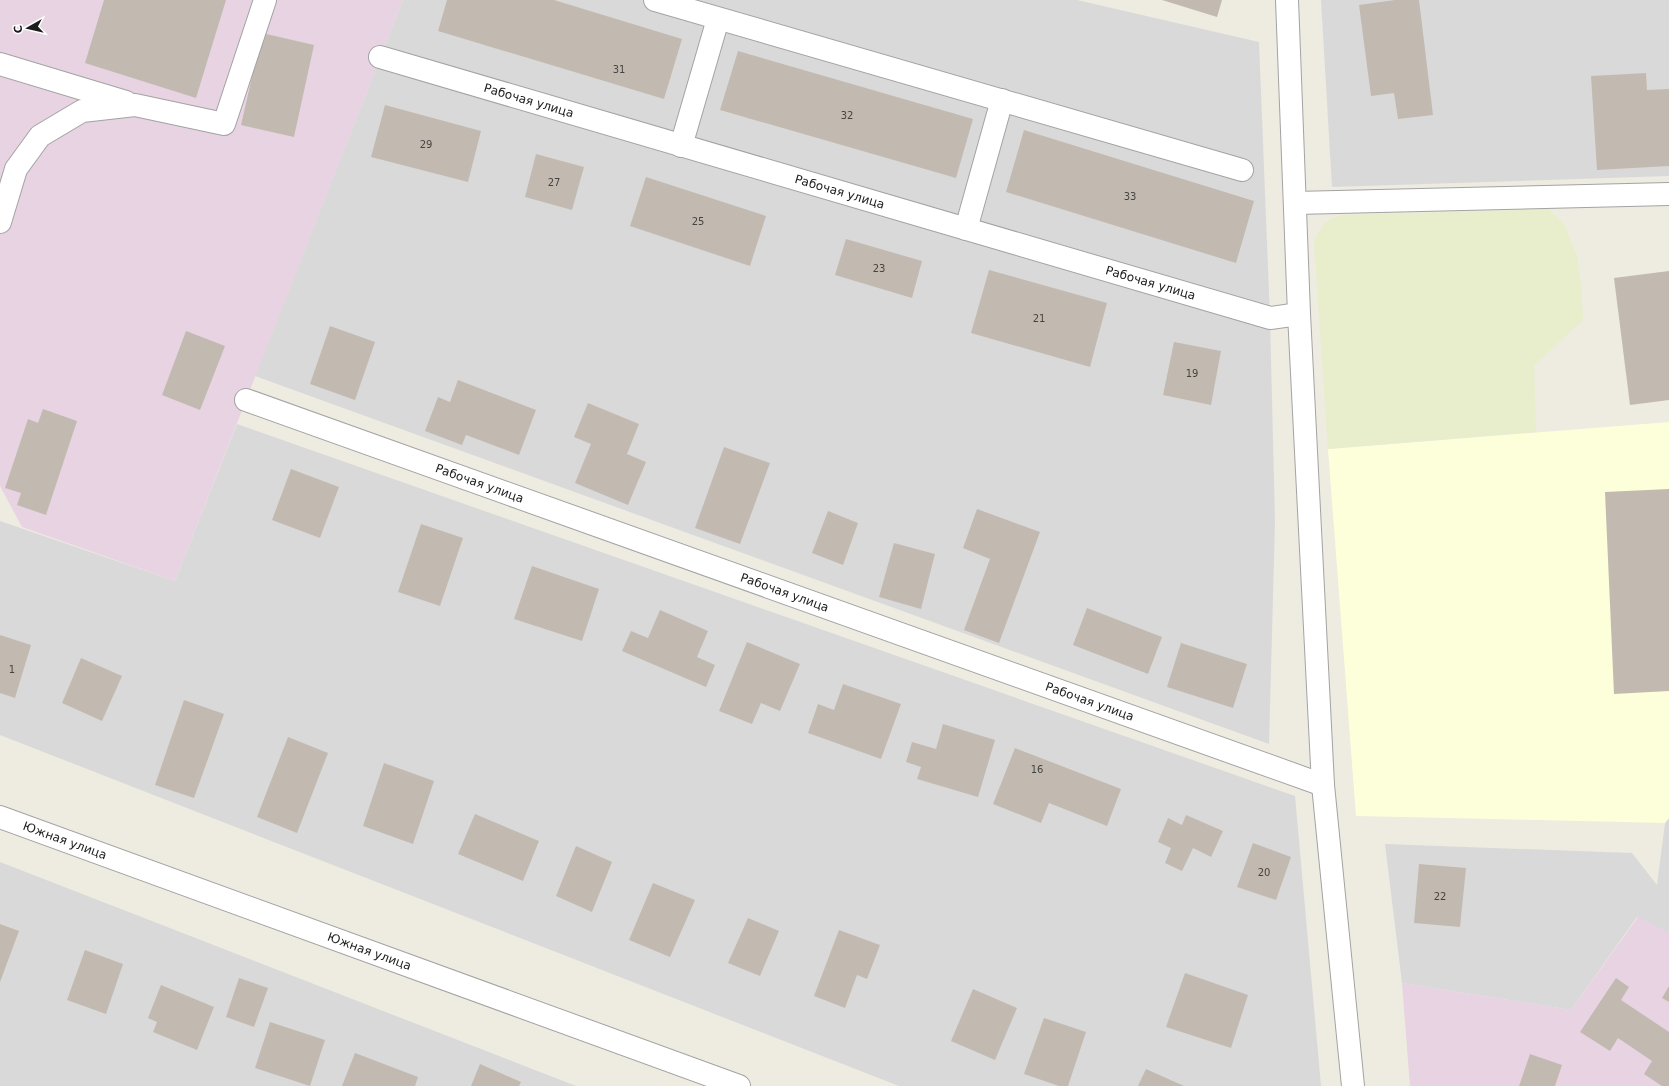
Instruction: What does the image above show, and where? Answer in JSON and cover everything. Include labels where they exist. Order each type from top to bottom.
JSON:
[{"type":"street","points":[[0,64],[135,105],[224,124],[265,0]]},
{"type":"street","points":[[655,0],[1242,170]]},
{"type":"street","points":[[1287,0],[1299,314],[1323,785],[1353,1086]]},
{"type":"street","points":[[681,146],[718,19]]},
{"type":"street","name":"Рабочая улица","points":[[380,58],[1270,318],[1299,314]]},
{"type":"street","points":[[966,229],[1002,100]]},
{"type":"street","points":[[0,222],[16,169],[40,136],[82,111],[135,105]]},
{"type":"street","points":[[1295,203],[1669,194]]},
{"type":"street","name":"Рабочая улица","points":[[246,400],[1323,785]]},
{"type":"street","name":"Южная улица","points":[[0,817],[739,1086]]},
{"type":"shaded area","points":[[0,0],[403,0],[175,581],[22,527],[0,486]]},
{"type":"shaded area","points":[[403,0],[1077,0],[1259,42],[1270,318],[1275,522],[1269,744],[255,376]]},
{"type":"shaded area","points":[[1321,0],[1669,0],[1669,176],[1332,187]]},
{"type":"shaded area","points":[[1549,209],[1564,224],[1577,256],[1581,284],[1583,320],[1534,365],[1536,432],[1328,449],[1314,241],[1325,222],[1340,215]]},
{"type":"shaded area","points":[[1669,422],[1669,818],[1665,823],[1356,816],[1328,449]]},
{"type":"shaded area","points":[[237,424],[1295,796],[1321,1086],[899,1086],[0,735],[0,521],[175,581]]},
{"type":"shaded area","points":[[1669,818],[1669,935],[1637,917],[1571,1010],[1402,983],[1385,844],[1632,853],[1657,885],[1665,823]]},
{"type":"shaded area","points":[[0,862],[576,1086],[0,1086]]},
{"type":"shaded area","points":[[1638,917],[1669,933],[1669,1086],[1410,1086],[1402,983],[1571,1010]]},
{"type":"building","points":[[104,0],[226,0],[196,98],[85,63]]},
{"type":"building","points":[[447,0],[554,0],[682,39],[664,99],[438,31]]},
{"type":"building","points":[[1162,0],[1222,0],[1217,17]]},
{"type":"building","points":[[1395,0],[1419,0],[1433,115],[1398,119],[1394,93],[1371,96],[1359,5]]},
{"type":"building","points":[[262,33],[314,45],[294,137],[241,125]]},
{"type":"building","points":[[738,51],[973,119],[956,178],[720,110]]},
{"type":"building","points":[[1646,73],[1647,90],[1669,89],[1669,166],[1597,170],[1591,76]]},
{"type":"building","points":[[385,105],[481,131],[468,182],[371,157]]},
{"type":"building","points":[[1024,130],[1254,201],[1236,263],[1006,192]]},
{"type":"building","points":[[536,154],[584,167],[572,210],[525,197]]},
{"type":"building","points":[[646,177],[766,216],[750,266],[630,226]]},
{"type":"building","points":[[846,239],[922,261],[912,298],[835,275]]},
{"type":"building","points":[[989,270],[1107,303],[1090,367],[971,333]]},
{"type":"building","points":[[1669,271],[1669,400],[1630,405],[1614,278]]},
{"type":"building","points":[[330,326],[375,342],[355,400],[310,384]]},
{"type":"building","points":[[186,331],[225,346],[200,410],[162,395]]},
{"type":"building","points":[[1174,342],[1221,351],[1211,405],[1163,395]]},
{"type":"building","points":[[458,380],[536,410],[519,455],[466,435],[462,445],[425,431],[438,397],[450,402]]},
{"type":"building","points":[[588,403],[639,424],[627,454],[646,462],[628,505],[575,483],[591,444],[574,437]]},
{"type":"building","points":[[43,409],[77,421],[46,515],[17,505],[21,493],[5,488],[28,419],[38,423]]},
{"type":"building","points":[[724,447],[770,463],[740,544],[695,528]]},
{"type":"building","points":[[291,469],[339,487],[320,538],[272,520]]},
{"type":"building","points":[[1669,489],[1669,691],[1614,694],[1605,492]]},
{"type":"building","points":[[977,509],[1040,532],[999,643],[964,630],[990,559],[963,548]]},
{"type":"building","points":[[828,511],[858,523],[843,565],[812,553]]},
{"type":"building","points":[[421,524],[463,538],[440,606],[398,592]]},
{"type":"building","points":[[894,543],[935,554],[921,609],[879,597]]},
{"type":"building","points":[[532,566],[599,589],[582,641],[514,619]]},
{"type":"building","points":[[1087,608],[1162,637],[1148,674],[1073,645]]},
{"type":"building","points":[[660,610],[708,631],[697,657],[715,665],[706,687],[622,651],[631,631],[648,638]]},
{"type":"building","points":[[0,635],[31,645],[15,698],[0,693]]},
{"type":"building","points":[[747,642],[800,664],[780,711],[761,703],[752,724],[719,711]]},
{"type":"building","points":[[1181,643],[1247,664],[1233,708],[1167,687]]},
{"type":"building","points":[[81,658],[122,676],[102,721],[62,703]]},
{"type":"building","points":[[843,684],[901,704],[881,759],[808,733],[818,704],[834,710]]},
{"type":"building","points":[[184,700],[224,714],[194,798],[155,785]]},
{"type":"building","points":[[943,724],[995,740],[978,797],[917,779],[921,767],[906,762],[912,742],[936,749]]},
{"type":"building","points":[[288,737],[328,753],[297,833],[257,817]]},
{"type":"building","points":[[1015,748],[1121,789],[1107,826],[1049,803],[1041,823],[993,804]]},
{"type":"building","points":[[384,763],[434,781],[413,844],[363,826]]},
{"type":"building","points":[[475,814],[539,841],[523,881],[458,854]]},
{"type":"building","points":[[1186,815],[1223,831],[1211,857],[1193,848],[1182,871],[1165,863],[1171,848],[1158,842],[1168,818],[1182,825]]},
{"type":"building","points":[[1253,843],[1291,857],[1276,900],[1237,887]]},
{"type":"building","points":[[576,846],[612,862],[592,912],[556,896]]},
{"type":"building","points":[[1419,864],[1466,868],[1460,927],[1414,923]]},
{"type":"building","points":[[653,883],[695,900],[670,957],[629,940]]},
{"type":"building","points":[[748,918],[779,931],[760,976],[728,963]]},
{"type":"building","points":[[0,924],[19,931],[0,982]]},
{"type":"building","points":[[839,930],[880,945],[867,979],[857,975],[845,1008],[814,996]]},
{"type":"building","points":[[85,950],[123,964],[106,1014],[67,1000]]},
{"type":"building","points":[[1185,973],[1248,995],[1231,1048],[1166,1027]]},
{"type":"building","points":[[239,978],[268,988],[254,1027],[226,1017]]},
{"type":"building","points":[[1616,978],[1629,987],[1621,1000],[1669,1032],[1669,1086],[1662,1086],[1644,1074],[1652,1061],[1618,1038],[1610,1051],[1580,1032]]},
{"type":"building","points":[[161,985],[214,1007],[197,1050],[153,1032],[157,1022],[148,1018]]},
{"type":"building","points":[[1669,986],[1669,1002],[1662,998]]},
{"type":"building","points":[[973,989],[1017,1008],[995,1060],[951,1041]]},
{"type":"building","points":[[1044,1018],[1086,1032],[1068,1086],[1059,1086],[1024,1074]]},
{"type":"building","points":[[270,1022],[325,1040],[310,1086],[255,1068]]},
{"type":"building","points":[[355,1053],[418,1077],[415,1086],[342,1086]]},
{"type":"building","points":[[1530,1054],[1562,1065],[1555,1086],[1519,1086]]},
{"type":"building","points":[[480,1064],[521,1082],[519,1086],[471,1086]]},
{"type":"building","points":[[1146,1069],[1184,1086],[1138,1086]]}]
